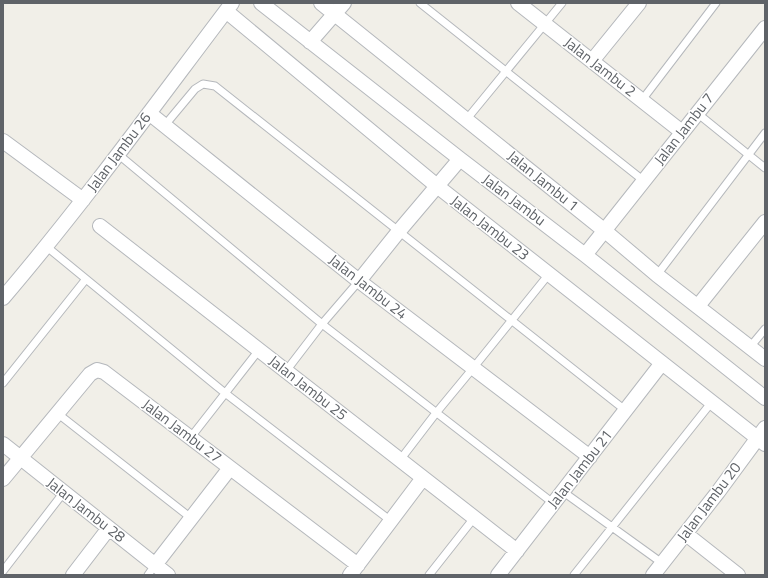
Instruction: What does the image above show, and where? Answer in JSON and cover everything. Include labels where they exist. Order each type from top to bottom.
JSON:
[{"type":"street","name":"Jalan Jambu","points":[[261,3],[585,255],[765,398]]},
{"type":"street","name":"Jalan Jambu 1","points":[[320,3],[339,8],[466,120],[605,231],[657,275],[765,359]]},
{"type":"street","name":"Jalan Jambu 2","points":[[518,3],[682,132]]},
{"type":"street","points":[[592,61],[639,3]]},
{"type":"street","name":"Jalan Jambu 26","points":[[3,298],[47,247],[119,155],[229,7]]},
{"type":"street","name":"Jalan Jambu 23","points":[[229,7],[437,186],[711,402],[763,437]]},
{"type":"street","points":[[310,42],[339,8]]},
{"type":"street","name":"Jalan Jambu 7","points":[[585,255],[765,28]]},
{"type":"street","name":"Jalan Jambu 24","points":[[149,113],[359,281],[590,457]]},
{"type":"street","points":[[3,141],[83,200]]},
{"type":"street","points":[[359,281],[460,159]]},
{"type":"street","points":[[698,306],[765,222]]},
{"type":"street","name":"Jalan Jambu 25","points":[[100,226],[517,551]]},
{"type":"street","name":"Jalan Jambu 21","points":[[498,575],[662,363]]},
{"type":"street","name":"Jalan Jambu 27","points":[[3,479],[90,374],[97,370],[104,372],[191,437],[354,570]]},
{"type":"street","name":"Jalan Jambu 20","points":[[653,575],[763,437]]},
{"type":"street","name":"Jalan Jambu 28","points":[[3,444],[109,528],[151,570],[168,575]]},
{"type":"street","points":[[151,570],[230,468]]},
{"type":"street","points":[[354,570],[423,478]]},
{"type":"street","points":[[73,575],[109,528]]},
{"type":"street","points":[[686,534],[738,575]]},
{"type":"lane","points":[[420,3],[644,181]]},
{"type":"lane","points":[[466,120],[562,3]]},
{"type":"lane","points":[[642,100],[716,3]]},
{"type":"lane","points":[[165,125],[194,88],[203,84],[215,86],[625,410]]},
{"type":"lane","points":[[697,113],[748,156],[765,168]]},
{"type":"lane","points":[[657,275],[765,133]]},
{"type":"lane","points":[[119,155],[322,324],[553,503]]},
{"type":"lane","points":[[47,247],[225,394],[391,522]]},
{"type":"lane","points":[[400,460],[436,413],[474,368],[511,319],[549,274]]},
{"type":"lane","points":[[3,383],[86,279]]},
{"type":"lane","points":[[286,371],[322,324],[359,281]]},
{"type":"lane","points":[[750,348],[765,329]]},
{"type":"lane","points":[[191,437],[259,350]]},
{"type":"lane","points":[[574,575],[711,402]]},
{"type":"lane","points":[[57,413],[192,518]]},
{"type":"lane","points":[[562,491],[662,563]]},
{"type":"lane","points":[[3,570],[64,492]]},
{"type":"lane","points":[[429,575],[474,518]]}]
